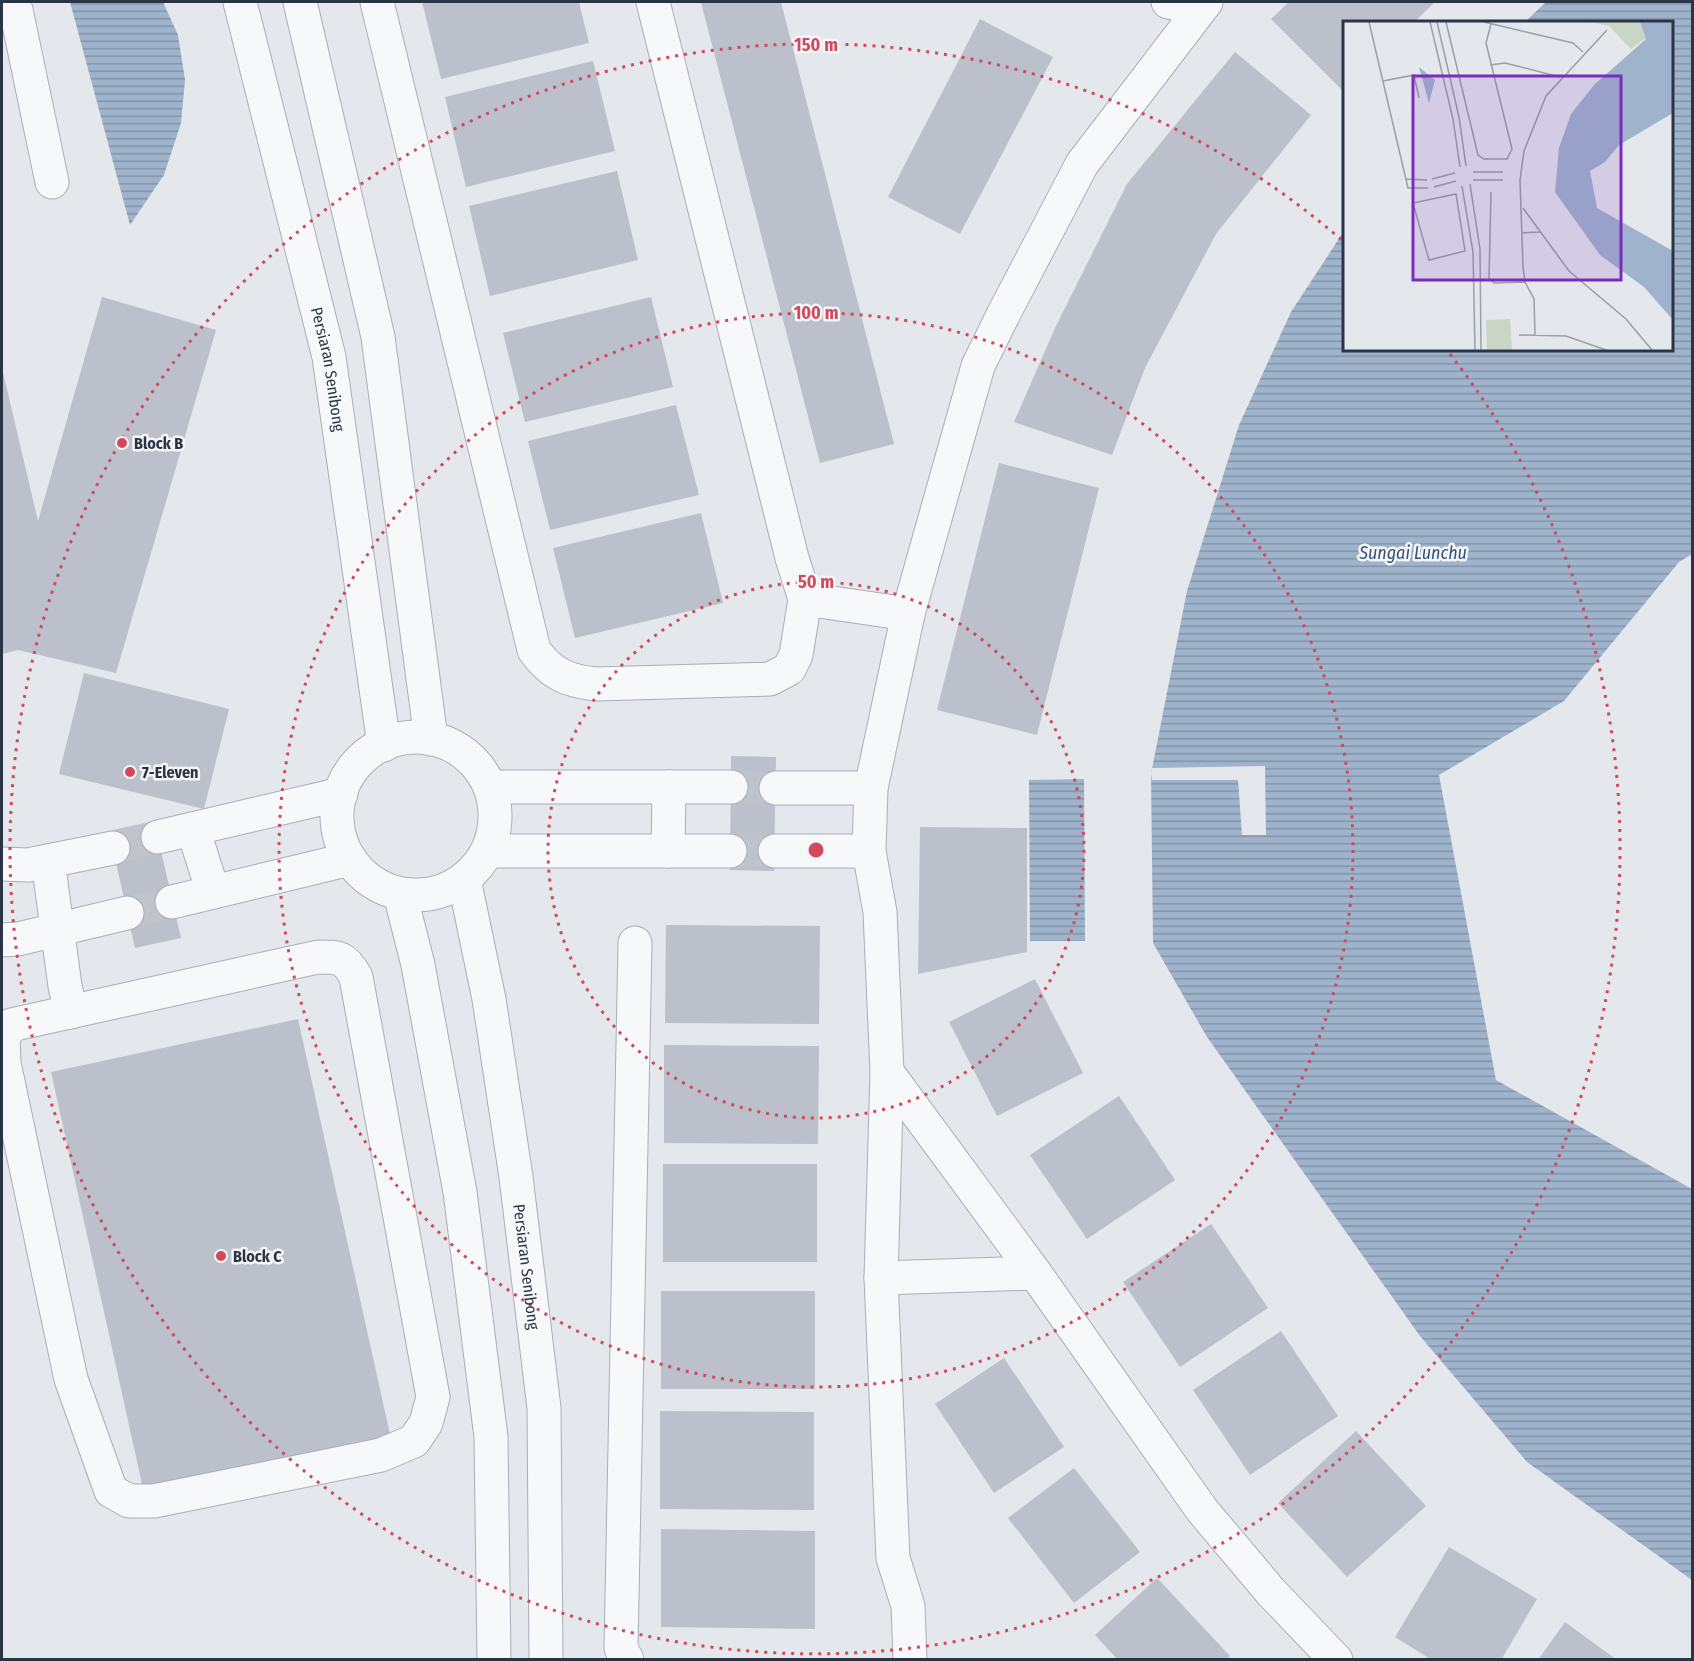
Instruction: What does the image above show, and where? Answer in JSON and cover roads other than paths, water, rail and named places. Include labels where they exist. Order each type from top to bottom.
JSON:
[{"type":"street","points":[[12,2],[16,10],[52,182]]},
{"type":"street","name":"Persiaran Senibong","points":[[240,2],[329,357],[384,745]]},
{"type":"street","points":[[300,2],[378,337],[431,739]]},
{"type":"street","points":[[377,2],[534,650],[545,665],[564,677],[579,682],[596,684],[770,679],[789,669],[796,655],[806,599],[792,558],[653,2]]},
{"type":"street","points":[[910,1659],[908,1606],[893,1558],[881,1278],[887,1072],[880,912],[869,851],[871,788],[908,614],[978,366],[1082,164],[1191,4]]},
{"type":"street","points":[[806,599],[908,614]]},
{"type":"street","points":[[415,737],[431,739],[456,748],[476,764],[490,787],[496,808],[495,831],[488,851],[473,873],[451,888],[426,895],[400,894],[376,885],[357,869],[344,849],[337,825],[341,794],[347,777],[363,758],[384,745],[399,739],[415,737]]},
{"type":"street","points":[[490,787],[731,787]]},
{"type":"street","points":[[668,851],[669,787]]},
{"type":"street","points":[[776,788],[871,788]]},
{"type":"street","points":[[158,837],[341,794]]},
{"type":"street","points":[[193,829],[213,892]]},
{"type":"street","points":[[2,864],[28,865],[113,848]]},
{"type":"street","points":[[488,851],[730,851]]},
{"type":"street","points":[[775,851],[869,851]]},
{"type":"street","points":[[172,903],[350,859]]},
{"type":"street","points":[[48,861],[65,986],[71,1012]]},
{"type":"street","name":"Persiaran Senibong","points":[[464,879],[489,999],[516,1177],[544,1408],[546,1659]]},
{"type":"street","points":[[400,894],[418,965],[460,1192],[491,1437],[494,1659]]},
{"type":"street","points":[[2,940],[18,939],[127,913]]},
{"type":"street","points":[[627,1659],[621,1647],[635,943]]},
{"type":"street","points":[[318,957],[333,957],[348,962],[356,977],[433,1397],[426,1423],[414,1441],[381,1455],[154,1501],[129,1502],[111,1491],[71,1379],[4,1063],[3,1038],[12,1025],[71,1012],[318,957]]},
{"type":"street","points":[[887,1072],[1035,1273],[1202,1510],[1271,1592],[1336,1659]]},
{"type":"street","points":[[881,1278],[1035,1273]]},
{"type":"water","points":[[70,2],[163,2],[178,35],[185,80],[181,123],[164,175],[130,225]]},
{"type":"water","name":"Sungai Lunchu","points":[[1546,2],[1692,2],[1692,554],[1679,562],[1564,701],[1439,775],[1496,1080],[1692,1189],[1692,1580],[1527,1462],[1420,1336],[1207,1037],[1153,943],[1151,774],[1187,591],[1239,425],[1291,312],[1343,233],[1343,351],[1673,351],[1673,21],[1526,21]]},
{"type":"water","points":[[1084,779],[1085,941],[1030,941],[1029,780]]},
{"type":"tunnel","points":[[731,787],[776,788]]},
{"type":"tunnel","points":[[113,848],[158,837]]},
{"type":"tunnel","points":[[730,851],[775,851]]},
{"type":"tunnel","points":[[127,913],[172,902]]},
{"type":"place","name":"Block B","points":[[122,443]]},
{"type":"place","name":"7-Eleven","points":[[130,772]]},
{"type":"place","name":"Block C","points":[[221,1256]]}]
